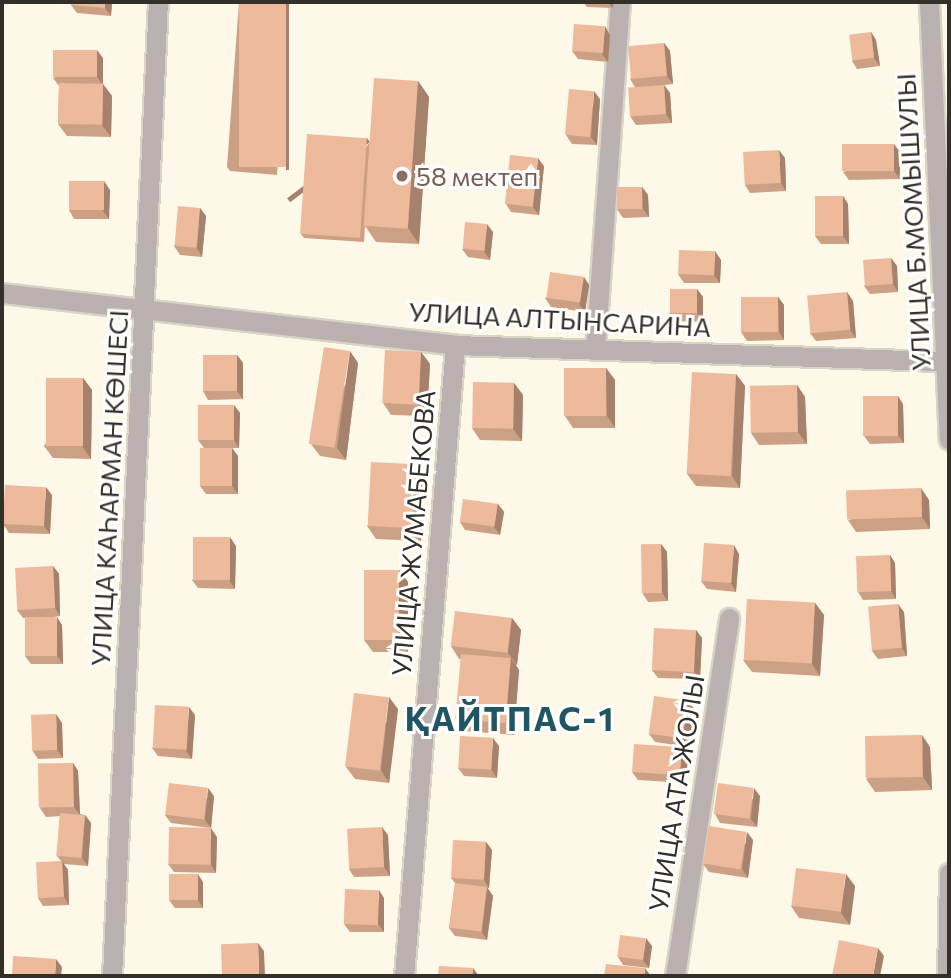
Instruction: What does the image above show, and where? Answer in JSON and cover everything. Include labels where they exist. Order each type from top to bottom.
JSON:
[{"type":"street","name":"УЛИЦА КАҺАРМАН КӨШЕСІ","points":[[112,976],[158,2]]},
{"type":"street","points":[[595,350],[620,2]]},
{"type":"street","name":"УЛИЦА Б.МОМЫШУЛЫ","points":[[929,2],[948,361],[949,440]]},
{"type":"street","name":"УЛИЦА АЛТЫНСАРИНА","points":[[2,293],[143,306],[456,345],[948,361]]},
{"type":"street","name":"УЛИЦА ЖУМАБЕКОВА","points":[[404,976],[456,345]]},
{"type":"street","name":"УЛИЦА АТА ЖОЛЫ","points":[[675,976],[729,618]]},
{"type":"street","points":[[947,976],[949,873]]},
{"type":"building","points":[[71,2],[105,2],[105,8],[71,5]]},
{"type":"building","points":[[239,2],[286,2],[286,167],[239,167]]},
{"type":"building","points":[[574,24],[605,26],[603,53],[572,51]]},
{"type":"building","points":[[871,32],[874,58],[852,60],[849,35]]},
{"type":"building","points":[[664,43],[667,76],[631,79],[628,46]]},
{"type":"building","points":[[53,50],[97,50],[97,77],[53,77]]},
{"type":"building","points":[[374,78],[418,81],[408,229],[364,226]]},
{"type":"building","points":[[59,83],[103,84],[102,125],[58,124]]},
{"type":"building","points":[[664,85],[666,114],[630,116],[628,88]]},
{"type":"building","points":[[569,89],[594,91],[590,137],[565,135]]},
{"type":"building","points":[[307,134],[367,138],[360,238],[300,234]]},
{"type":"building","points":[[842,144],[894,144],[894,171],[842,171]]},
{"type":"building","points":[[779,150],[781,183],[745,185],[743,152]]},
{"type":"building","points":[[510,155],[538,158],[533,207],[505,204]]},
{"type":"building","points":[[69,181],[104,181],[104,210],[69,210]]},
{"type":"building","points":[[617,187],[642,187],[642,209],[617,209]]},
{"type":"building","points":[[815,196],[843,196],[843,236],[815,236]]},
{"type":"building","points":[[178,206],[200,208],[196,248],[175,246]]},
{"type":"building","points":[[465,222],[487,224],[485,251],[463,249]]},
{"type":"building","points":[[679,250],[715,251],[714,275],[678,274]]},
{"type":"building","points":[[891,258],[893,284],[865,286],[863,260]]},
{"type":"building","points":[[550,272],[584,277],[580,302],[546,298]]},
{"type":"building","points":[[670,289],[697,289],[697,313],[670,313]]},
{"type":"building","points":[[847,292],[850,330],[810,333],[807,295]]},
{"type":"building","points":[[741,297],[778,297],[778,332],[741,332]]},
{"type":"building","points":[[324,347],[350,351],[334,448],[309,444]]},
{"type":"building","points":[[385,350],[421,352],[418,405],[382,403]]},
{"type":"building","points":[[203,355],[237,355],[237,391],[203,391]]},
{"type":"building","points":[[564,368],[606,368],[606,416],[564,416]]},
{"type":"building","points":[[692,372],[736,374],[731,476],[687,474]]},
{"type":"building","points":[[46,378],[83,378],[83,446],[46,446]]},
{"type":"building","points":[[473,382],[514,383],[513,429],[472,428]]},
{"type":"building","points":[[797,385],[798,432],[751,433],[750,386]]},
{"type":"building","points":[[863,396],[898,396],[898,436],[863,436]]},
{"type":"building","points":[[198,405],[234,405],[234,440],[198,440]]},
{"type":"building","points":[[200,448],[232,448],[232,486],[200,486]]},
{"type":"building","points":[[371,462],[416,464],[413,528],[368,526]]},
{"type":"building","points":[[5,485],[46,487],[44,526],[3,524]]},
{"type":"building","points":[[921,488],[922,517],[847,520],[846,491]]},
{"type":"building","points":[[463,499],[498,504],[494,527],[460,522]]},
{"type":"building","points":[[193,537],[230,537],[230,580],[193,580]]},
{"type":"building","points":[[704,543],[734,545],[731,583],[701,581]]},
{"type":"building","points":[[641,544],[661,544],[662,593],[642,593]]},
{"type":"building","points":[[890,555],[891,591],[857,592],[856,556]]},
{"type":"building","points":[[53,566],[55,608],[17,610],[15,568]]},
{"type":"building","points":[[364,570],[399,570],[399,640],[364,640]]},
{"type":"building","points":[[747,599],[815,603],[812,663],[744,660]]},
{"type":"building","points":[[898,604],[902,648],[872,650],[868,607]]},
{"type":"building","points":[[455,611],[512,618],[507,653],[451,646]]},
{"type":"building","points":[[25,617],[57,617],[57,656],[25,656]]},
{"type":"building","points":[[654,628],[696,630],[694,672],[652,670]]},
{"type":"building","points":[[461,654],[511,658],[505,723],[455,719]]},
{"type":"building","points":[[354,693],[389,697],[380,771],[345,766]]},
{"type":"building","points":[[654,696],[688,701],[682,738],[649,734]]},
{"type":"building","points":[[155,705],[189,707],[187,750],[153,748]]},
{"type":"building","points":[[56,714],[57,750],[32,751],[31,715]]},
{"type":"building","points":[[922,735],[923,777],[866,778],[865,736]]},
{"type":"building","points":[[460,736],[493,738],[491,770],[458,768]]},
{"type":"building","points":[[634,744],[682,747],[680,775],[632,772]]},
{"type":"building","points":[[73,763],[74,807],[39,808],[38,764]]},
{"type":"building","points":[[169,783],[208,788],[204,820],[165,815]]},
{"type":"building","points":[[718,783],[754,788],[749,819],[714,814]]},
{"type":"building","points":[[60,813],[85,815],[81,858],[56,856]]},
{"type":"building","points":[[709,826],[747,832],[741,869],[703,864]]},
{"type":"building","points":[[169,827],[211,828],[210,865],[168,864]]},
{"type":"building","points":[[382,827],[384,867],[349,869],[347,829]]},
{"type":"building","points":[[453,840],[486,842],[484,880],[451,878]]},
{"type":"building","points":[[62,861],[64,897],[38,898],[36,862]]},
{"type":"building","points":[[796,868],[846,874],[841,912],[791,906]]},
{"type":"building","points":[[169,874],[198,874],[198,900],[169,900]]},
{"type":"building","points":[[455,883],[487,887],[481,932],[450,928]]},
{"type":"building","points":[[345,889],[379,890],[378,925],[344,924]]},
{"type":"building","points":[[620,935],[646,938],[643,960],[617,957]]},
{"type":"building","points":[[839,940],[878,948],[873,976],[832,976]]},
{"type":"building","points":[[258,943],[259,976],[222,976],[221,944]]},
{"type":"building","points":[[13,956],[56,959],[55,976],[12,976]]},
{"type":"building","points":[[606,964],[645,968],[644,976],[604,976]]},
{"type":"building","points":[[439,966],[473,968],[472,976],[438,976]]},
{"type":"place","name":"58 мектеп","points":[[402,176]]},
{"type":"district","name":"ҚАЙТПАС-1","points":[[510,718]]}]
